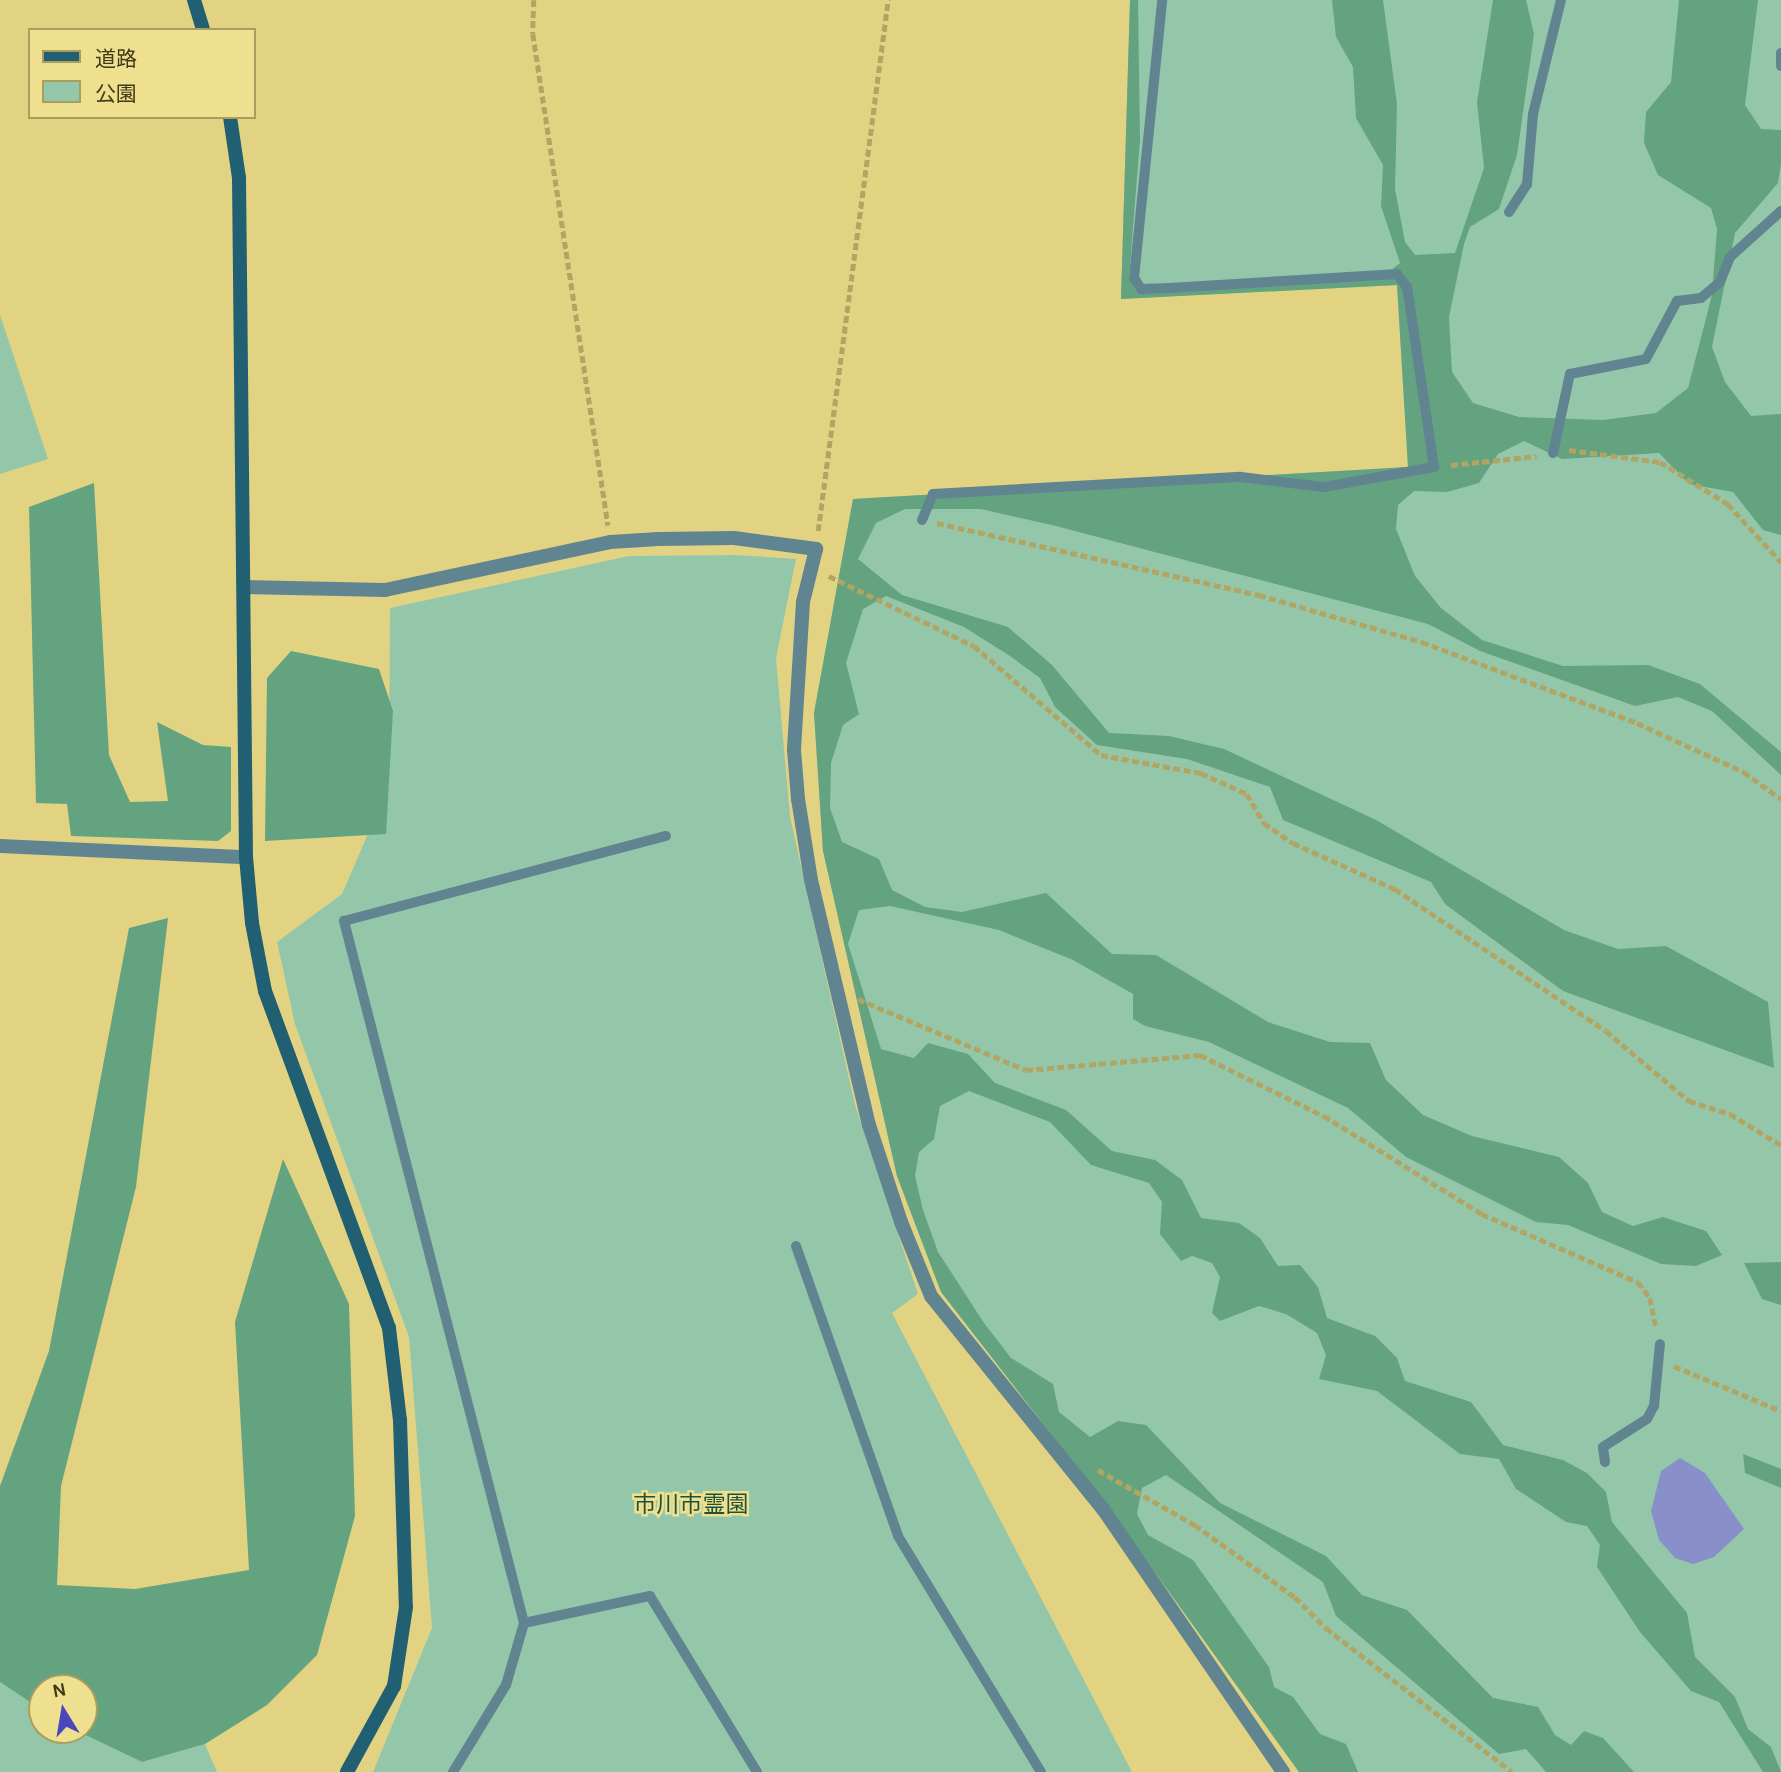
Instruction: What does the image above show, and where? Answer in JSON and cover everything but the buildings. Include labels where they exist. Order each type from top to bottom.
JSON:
[{"type":"street","points":[[194,0],[202,28]]},
{"type":"street","points":[[230,119],[239,178],[246,857],[265,991],[389,1328],[400,1420],[406,1607],[394,1686],[347,1772]]},
{"type":"street","points":[[244,587],[385,590],[610,542],[734,538],[816,549],[811,567],[794,750],[811,880],[869,1125],[931,1296],[1103,1509],[1283,1772]]},
{"type":"street","points":[[0,846],[246,857]]},
{"type":"lane","points":[[922,520],[933,495],[1241,477],[1324,487],[1434,467],[1407,287],[1397,274],[1141,289],[1134,278],[1162,0]]},
{"type":"lane","points":[[1509,212],[1527,184],[1533,114],[1560,0]]},
{"type":"lane","points":[[1781,53],[1781,66]]},
{"type":"lane","points":[[1553,453],[1570,374],[1646,359],[1677,301],[1701,298],[1720,282],[1730,257],[1781,211]]},
{"type":"lane","points":[[453,1772],[506,1685],[524,1623],[344,921],[666,836]]},
{"type":"lane","points":[[796,1245],[898,1536],[1041,1772]]},
{"type":"lane","points":[[1605,1462],[1604,1447],[1647,1419],[1654,1406],[1660,1344]]},
{"type":"lane","points":[[524,1623],[650,1596],[757,1772]]},
{"type":"path","points":[[534,0],[533,34],[610,542]]},
{"type":"path","points":[[816,549],[888,0]]},
{"type":"path","points":[[1434,467],[1584,448],[1660,462],[1728,504],[1781,562]]},
{"type":"path","points":[[922,520],[1246,592],[1422,642],[1649,729],[1744,772],[1781,799]]},
{"type":"path","points":[[811,567],[974,646],[1101,755],[1200,773],[1247,794],[1264,823],[1293,843],[1395,889],[1606,1031],[1689,1101],[1730,1114],[1781,1145]]},
{"type":"path","points":[[837,991],[1026,1070],[1200,1055],[1324,1116],[1482,1214],[1638,1282],[1650,1298],[1660,1344],[1676,1369],[1747,1391],[1781,1411]]},
{"type":"path","points":[[1094,1468],[1195,1525],[1285,1590],[1511,1772]]},
{"type":"green space","points":[[1130,0],[1781,0],[1781,1772],[1299,1772],[1107,1506],[941,1292],[897,1176],[823,851],[814,713],[853,499],[1408,467],[1397,285],[1121,299]]},
{"type":"green space","points":[[1130,0],[1138,0],[1140,140],[1129,278],[1137,293],[1380,279],[1400,263],[1381,206],[1383,165],[1356,118],[1353,67],[1336,37],[1332,0],[1383,0],[1397,104],[1395,189],[1405,242],[1415,255],[1455,253],[1484,168],[1477,102],[1493,0],[1526,0],[1534,34],[1517,155],[1499,209],[1470,227],[1464,244],[1449,317],[1452,372],[1473,403],[1519,417],[1603,420],[1656,413],[1688,388],[1712,295],[1717,229],[1711,208],[1658,175],[1644,143],[1646,112],[1671,82],[1679,0],[1758,0],[1745,105],[1761,129],[1781,130],[1781,164],[1778,183],[1735,233],[1712,347],[1725,382],[1751,416],[1781,414],[1781,535],[1763,530],[1733,492],[1689,484],[1659,453],[1562,459],[1524,441],[1498,454],[1479,483],[1447,492],[1414,491],[1398,505],[1396,529],[1415,576],[1441,608],[1482,640],[1563,666],[1648,665],[1700,684],[1781,752],[1781,775],[1712,711],[1678,697],[1635,706],[1480,651],[1428,624],[1056,526],[981,509],[905,509],[876,523],[858,559],[902,595],[1008,627],[1052,665],[1109,733],[1169,736],[1224,749],[1376,820],[1564,930],[1618,949],[1666,946],[1768,1002],[1774,1068],[1563,991],[1445,904],[1431,882],[1283,820],[1270,787],[1187,759],[1097,745],[1055,707],[1040,678],[1010,656],[964,627],[886,596],[863,609],[846,663],[859,714],[843,725],[831,763],[830,808],[842,842],[879,859],[892,890],[925,907],[962,912],[1046,893],[1112,954],[1156,955],[1268,1022],[1330,1042],[1370,1043],[1386,1080],[1423,1115],[1472,1136],[1559,1157],[1588,1183],[1602,1212],[1633,1226],[1663,1217],[1706,1231],[1722,1255],[1696,1266],[1661,1264],[1568,1225],[1536,1222],[1406,1157],[1348,1108],[1209,1042],[1145,1026],[1133,1019],[1133,994],[1073,960],[999,930],[890,906],[859,910],[848,944],[881,1049],[914,1058],[928,1043],[968,1054],[995,1083],[1066,1110],[1112,1151],[1155,1160],[1182,1180],[1201,1218],[1239,1223],[1260,1238],[1278,1266],[1300,1265],[1318,1287],[1327,1318],[1375,1336],[1397,1358],[1405,1381],[1471,1402],[1503,1445],[1563,1460],[1587,1473],[1606,1492],[1612,1522],[1687,1613],[1695,1657],[1735,1697],[1748,1729],[1771,1747],[1781,1772],[1763,1772],[1719,1702],[1691,1691],[1640,1632],[1597,1567],[1600,1545],[1587,1526],[1566,1522],[1516,1489],[1499,1459],[1460,1454],[1377,1391],[1319,1379],[1326,1355],[1317,1333],[1286,1314],[1259,1306],[1220,1321],[1212,1313],[1220,1277],[1212,1263],[1192,1256],[1181,1261],[1160,1234],[1162,1202],[1149,1183],[1091,1165],[1050,1122],[969,1091],[940,1106],[934,1139],[919,1152],[915,1176],[923,1210],[938,1252],[984,1323],[1011,1358],[1053,1384],[1059,1412],[1090,1437],[1118,1421],[1146,1425],[1220,1503],[1326,1556],[1362,1595],[1407,1610],[1493,1698],[1538,1707],[1555,1735],[1571,1745],[1584,1731],[1603,1738],[1634,1772],[1546,1772],[1526,1749],[1499,1754],[1336,1616],[1323,1582],[1166,1475],[1142,1488],[1137,1514],[1148,1535],[1193,1560],[1269,1667],[1274,1687],[1293,1697],[1320,1734],[1346,1744],[1358,1772],[1299,1772],[1107,1506],[941,1292],[897,1176],[823,851],[814,713],[853,499],[1408,467],[1397,285],[1121,299]]},
{"type":"green space","points":[[0,315],[48,459],[0,474]]},
{"type":"green space","points":[[94,483],[109,755],[130,802],[168,801],[157,722],[203,745],[231,747],[231,831],[218,841],[71,836],[67,804],[36,803],[29,507]]},
{"type":"green space","name":"市川市霊園","points":[[736,555],[796,559],[776,658],[790,817],[855,1105],[918,1294],[892,1313],[1132,1772],[373,1772],[432,1628],[409,1337],[295,1024],[277,942],[342,894],[389,785],[390,608],[629,556]]},
{"type":"green space","points":[[291,651],[379,669],[393,711],[386,834],[265,841],[267,678]]},
{"type":"green space","points":[[168,918],[136,1187],[61,1486],[57,1585],[135,1589],[249,1570],[235,1322],[283,1159],[349,1304],[355,1516],[317,1655],[267,1705],[205,1744],[142,1762],[98,1741],[98,1674],[28,1674],[28,1701],[0,1682],[0,1486],[49,1351],[129,928]]},
{"type":"green space","points":[[1781,1262],[1781,1305],[1762,1299],[1744,1263]]},
{"type":"green space","points":[[1743,1454],[1781,1469],[1781,1488],[1745,1473]]},
{"type":"green space","points":[[0,1682],[28,1701],[28,1744],[98,1744],[98,1741],[142,1762],[205,1744],[217,1772],[0,1772]]},
{"type":"water","points":[[1680,1458],[1705,1473],[1744,1529],[1714,1557],[1693,1564],[1675,1558],[1659,1540],[1651,1511],[1661,1471]]}]
